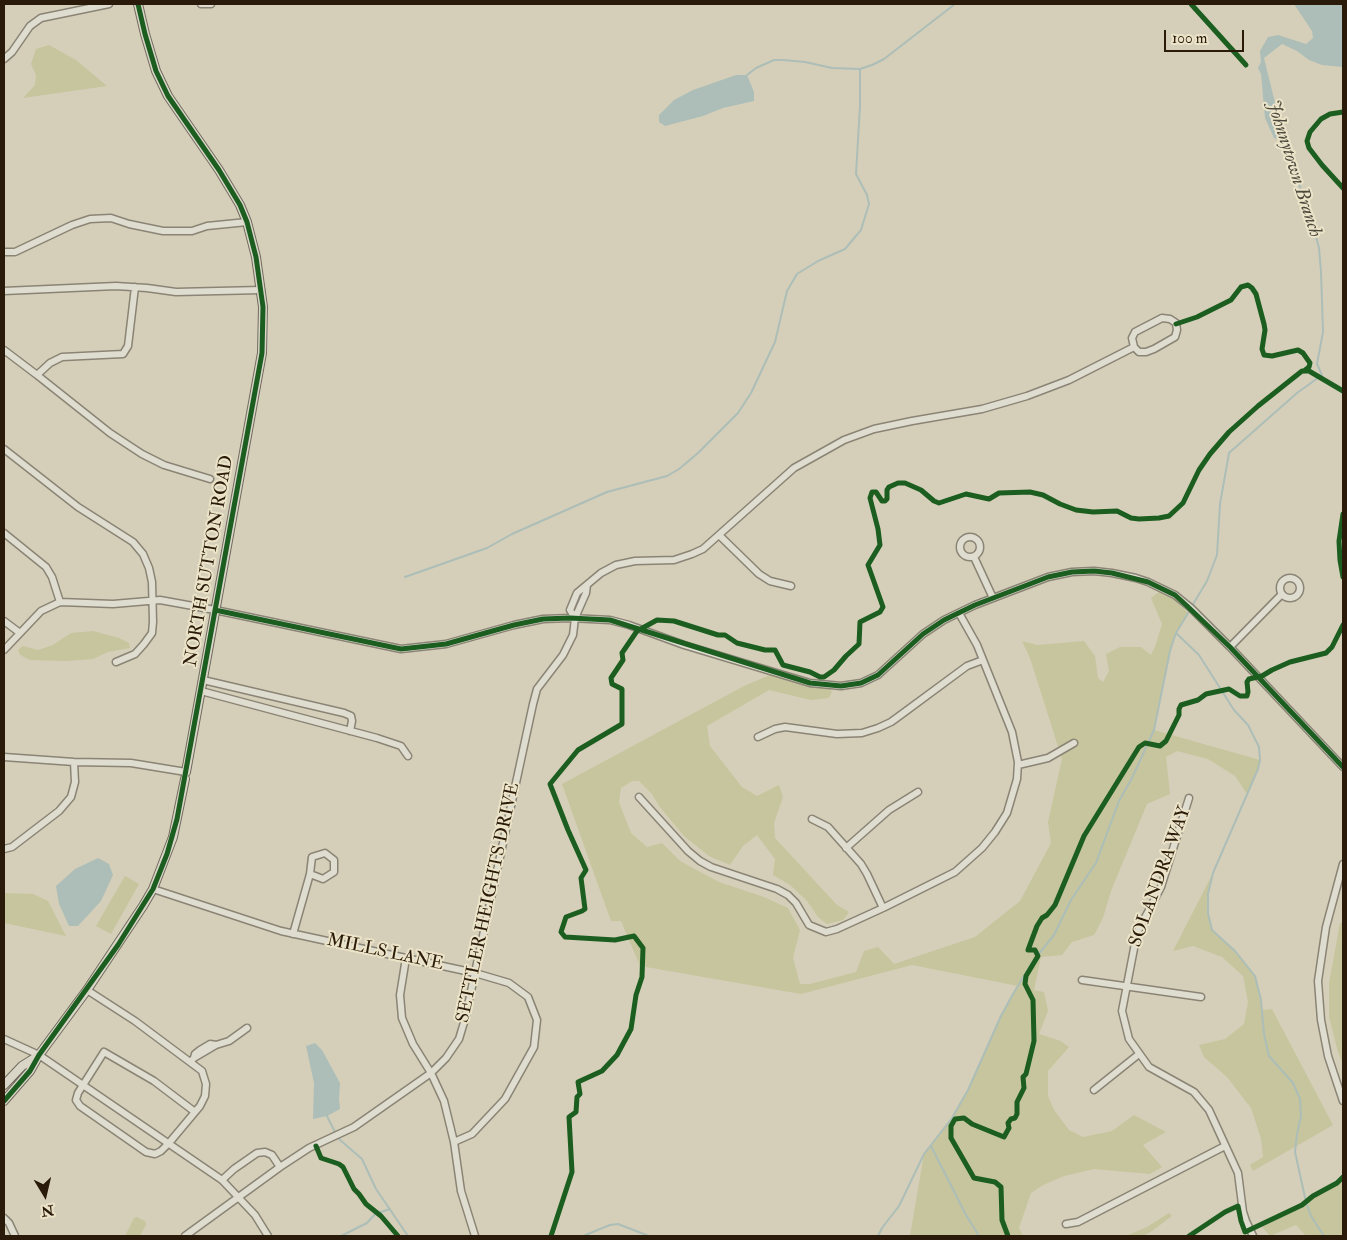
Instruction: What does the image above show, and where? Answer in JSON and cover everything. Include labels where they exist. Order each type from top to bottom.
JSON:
[{"type":"main road","name":"NORTH SUTTON ROAD","points":[[4,1101],[30,1071],[39,1055],[87,990],[143,906],[153,889],[172,837],[203,680],[262,353],[263,307],[256,257],[247,222],[240,205],[219,170],[168,96],[156,71],[138,4]]},
{"type":"main road","name":"NORTH SUTTON ROAD","points":[[4,1085],[22,1066],[39,1055]]},
{"type":"street","points":[[4,59],[12,52],[30,26],[41,18],[109,4]]},
{"type":"street","points":[[201,4],[211,4]]},
{"type":"street","points":[[4,252],[15,252],[72,225],[90,219],[111,218],[163,231],[192,231],[207,226],[247,222]]},
{"type":"street","points":[[4,290],[116,286],[176,292],[260,290]]},
{"type":"street","points":[[37,375],[50,363],[62,357],[123,354],[128,346],[135,287]]},
{"type":"street","points":[[1162,318],[1170,319],[1176,324],[1177,333],[1172,340],[1146,352],[1139,352],[1134,347],[1132,338],[1135,332],[1162,318]]},
{"type":"street","points":[[791,586],[770,581],[759,574],[718,535],[794,468],[844,440],[874,429],[982,409],[1026,396],[1070,380],[1134,347]]},
{"type":"street","points":[[4,350],[110,433],[142,454],[164,465],[210,479]]},
{"type":"street","points":[[4,449],[78,507],[133,542],[143,554],[152,582],[152,632],[135,654],[116,662]]},
{"type":"street","points":[[4,534],[46,567],[52,577],[60,602]]},
{"type":"street","name":"SETTLER HEIGHTS DRIVE","points":[[240,1197],[309,1148],[354,1127],[431,1073],[446,1058],[458,1039],[465,1019],[537,689],[563,655],[573,635],[575,618],[586,593],[587,585],[601,573],[616,565],[635,561],[674,560],[692,554],[703,549],[718,535]]},
{"type":"street","points":[[974,557],[993,598]]},
{"type":"street","points":[[4,650],[41,611],[60,602],[113,604],[153,600],[216,610],[401,649],[446,644],[543,619],[575,618],[610,620],[810,683],[841,686],[860,683],[878,675],[924,634],[959,612],[1048,577],[1072,572],[1112,572],[1148,582],[1174,595],[1186,605],[1230,647],[1343,767]]},
{"type":"street","points":[[1230,647],[1282,594]]},
{"type":"street","points":[[638,797],[688,851],[700,861],[711,867],[777,889],[788,895],[796,903],[810,925],[826,932],[837,929],[882,908],[954,872],[982,848],[1007,813],[1017,779],[1018,765],[1012,732],[977,645],[959,612]]},
{"type":"street","points":[[4,620],[20,633]]},
{"type":"street","points":[[758,737],[775,729],[785,727],[837,734],[862,732],[878,728],[891,722],[967,666],[983,660]]},
{"type":"street","points":[[203,680],[344,713],[351,716],[350,731]]},
{"type":"street","points":[[200,691],[401,746],[408,756]]},
{"type":"street","points":[[1018,765],[1056,754],[1074,743]]},
{"type":"street","points":[[4,757],[131,764],[185,776]]},
{"type":"street","points":[[4,849],[12,847],[59,811],[71,797],[75,782],[74,762]]},
{"type":"street","points":[[846,848],[889,810],[918,792]]},
{"type":"street","name":"SOLANDRA WAY","points":[[1189,798],[1161,887],[1137,933],[1122,1011],[1129,1039],[1149,1067],[1194,1092],[1209,1110],[1238,1173],[1246,1221],[1254,1236]]},
{"type":"street","points":[[812,819],[828,827],[867,874],[882,908]]},
{"type":"street","points":[[293,934],[310,874],[312,857],[325,853],[334,860],[334,872],[323,879],[310,874]]},
{"type":"street","points":[[1343,864],[1326,927],[1318,981],[1321,1020],[1328,1056],[1343,1101]]},
{"type":"street","name":"MILLS LANE","points":[[153,889],[293,934],[475,973],[510,983],[528,996],[538,1020],[534,1047],[505,1099],[472,1134],[454,1142]]},
{"type":"street","points":[[406,958],[400,995],[402,1018],[413,1044],[431,1073],[444,1101],[454,1142],[461,1191],[475,1236]]},
{"type":"street","points":[[1082,980],[1201,997]]},
{"type":"street","points":[[87,990],[192,1060],[202,1071],[206,1084],[205,1096],[200,1106],[195,1112],[169,1143],[159,1152],[152,1154],[146,1152],[80,1106],[77,1102],[77,1096],[101,1055],[107,1052],[154,1081],[195,1112]]},
{"type":"street","points":[[192,1060],[205,1049],[229,1041],[247,1028]]},
{"type":"street","points":[[4,1040],[39,1055],[222,1180],[255,1215],[268,1236]]},
{"type":"street","points":[[1094,1090],[1139,1054]]},
{"type":"street","points":[[1066,1224],[1078,1222],[1225,1146]]},
{"type":"street","points":[[222,1180],[257,1153],[265,1152],[272,1156],[280,1167]]},
{"type":"street","points":[[185,1236],[240,1197]]},
{"type":"street","points":[[4,1218],[16,1236]]},
{"type":"green space","points":[[49,45],[76,60],[107,86],[23,98],[35,85],[36,75],[31,64],[36,49]]},
{"type":"green space","points":[[1160,591],[1175,600],[1188,613],[1176,633],[1170,651],[1154,730],[1260,760],[1258,769],[1247,794],[1235,776],[1208,759],[1177,751],[1166,757],[1170,794],[1147,804],[1111,891],[1103,918],[1094,935],[1072,942],[1062,955],[1041,957],[1034,990],[1044,992],[1048,1011],[1039,1034],[1061,1041],[1069,1047],[1048,1071],[1048,1096],[1054,1110],[1069,1130],[1083,1137],[1112,1131],[1134,1115],[1166,1132],[1143,1145],[1162,1167],[1150,1174],[1094,1169],[1064,1176],[1043,1185],[1031,1193],[1019,1228],[1023,1236],[910,1236],[924,1154],[952,1118],[968,1090],[1001,1016],[1018,986],[912,965],[801,994],[640,966],[621,921],[611,921],[562,784],[744,686],[770,675],[805,685],[828,688],[832,692],[829,698],[811,700],[769,690],[707,726],[710,746],[742,787],[757,796],[779,785],[783,797],[774,823],[775,838],[837,905],[849,912],[843,920],[827,924],[818,917],[807,901],[790,885],[773,875],[775,859],[757,835],[743,846],[730,865],[709,856],[684,836],[659,806],[652,794],[639,781],[632,781],[621,788],[619,802],[631,833],[647,847],[662,843],[680,861],[719,882],[764,897],[788,908],[800,930],[793,958],[800,984],[810,984],[856,972],[864,951],[878,947],[894,964],[975,937],[1020,901],[1051,843],[1048,822],[1062,759],[1030,658],[1022,641],[1037,645],[1084,641],[1095,656],[1098,678],[1103,682],[1109,671],[1106,654],[1120,647],[1141,647],[1151,655],[1162,624],[1151,598]]},
{"type":"green space","points":[[93,631],[119,638],[129,643],[130,648],[108,652],[93,659],[66,661],[30,660],[20,655],[18,650],[23,646],[38,650],[53,645],[71,633]]},
{"type":"green space","points":[[1213,873],[1208,894],[1208,913],[1212,930],[1235,951],[1255,976],[1262,1010],[1272,1009],[1333,1125],[1253,1171],[1250,1165],[1263,1157],[1261,1139],[1251,1108],[1227,1077],[1204,1057],[1199,1045],[1225,1039],[1244,1024],[1248,1002],[1243,976],[1222,957],[1193,946],[1173,951]]},
{"type":"green space","points":[[125,876],[139,884],[111,934],[96,926]]},
{"type":"green space","points":[[4,893],[33,894],[48,901],[66,936],[4,923]]},
{"type":"green space","points":[[1340,923],[1343,923],[1343,1064],[1329,1017],[1329,983]]},
{"type":"green space","points":[[1343,1181],[1343,1236],[1306,1236],[1296,1225],[1270,1236],[1262,1227]]},
{"type":"green space","points":[[1169,1213],[1172,1216],[1143,1236],[1126,1236],[1147,1227]]},
{"type":"green space","points":[[137,1217],[145,1221],[146,1225],[140,1236],[125,1236],[134,1218]]},
{"type":"shaded area","points":[[1294,4],[1343,4],[1343,67],[1322,65],[1309,60],[1297,51],[1282,44],[1264,58],[1285,143],[1274,138],[1265,118],[1261,74],[1258,68],[1261,62],[1260,51],[1268,37],[1278,35],[1306,44],[1313,38],[1312,31]]},
{"type":"shaded area","points":[[736,75],[747,75],[754,92],[754,101],[723,108],[703,116],[665,126],[659,122],[659,115],[674,100],[693,90]]},
{"type":"shaded area","points":[[98,858],[109,864],[113,875],[101,901],[78,926],[69,926],[59,904],[56,886],[75,869]]},
{"type":"shaded area","points":[[315,1043],[322,1050],[340,1083],[340,1109],[327,1116],[313,1119],[314,1083],[306,1046]]},
{"type":"waterway","points":[[747,75],[756,68],[774,60],[805,62],[832,68],[860,69],[872,65],[884,59],[955,4]]},
{"type":"waterway","points":[[405,577],[487,548],[512,534],[607,492],[667,476],[679,469],[698,453],[738,413],[751,393],[775,342],[787,291],[797,274],[818,261],[845,249],[861,230],[869,204],[867,195],[856,174],[860,69]]},
{"type":"waterway","name":"Johnnytown Branch","points":[[1192,606],[1207,581],[1217,555],[1220,504],[1229,453],[1297,393],[1322,375],[1317,364],[1323,332],[1319,248],[1285,143]]},
{"type":"waterway","name":"Johnnytown Branch","points":[[878,1236],[899,1206],[924,1154],[952,1118],[968,1090],[1001,1016],[1013,994],[1033,961],[1054,935],[1071,900],[1096,863],[1119,801],[1154,730],[1170,651],[1176,633],[1190,610]]},
{"type":"waterway","points":[[1176,633],[1199,655],[1234,710],[1248,725],[1259,747],[1260,760],[1258,769],[1213,873],[1208,894],[1208,913],[1212,930],[1235,951],[1255,976],[1261,1000],[1264,1034],[1269,1056],[1293,1083],[1300,1099],[1301,1116],[1295,1152],[1306,1202]]},
{"type":"waterway","points":[[327,1116],[335,1132]]},
{"type":"waterway","points":[[339,1139],[362,1159],[376,1189],[408,1236]]},
{"type":"waterway","name":"Johnnytown Branch","points":[[931,1146],[966,1215],[979,1236]]},
{"type":"waterway","points":[[1307,1205],[1311,1216],[1324,1236]]},
{"type":"waterway","points":[[341,1236],[367,1223],[375,1214],[390,1209]]},
{"type":"waterway","points":[[583,1236],[610,1225],[618,1224],[649,1236]]},
{"type":"cycle path","points":[[4,1101],[30,1071],[39,1055],[118,945],[153,889],[167,854],[177,819],[262,353],[263,307],[256,257],[247,222],[240,205],[219,170],[168,96],[156,71],[138,4]]},
{"type":"cycle path","points":[[1191,4],[1246,65]]},
{"type":"cycle path","points":[[1343,112],[1330,114],[1321,119],[1310,132],[1307,141],[1309,148],[1322,165],[1343,188]]},
{"type":"cycle path","points":[[1176,324],[1197,317],[1231,300],[1241,287],[1248,285],[1256,294],[1264,324],[1262,349],[1264,355],[1272,356],[1298,350],[1303,353],[1310,363],[1309,367],[1304,371]]},
{"type":"cycle path","points":[[551,1236],[572,1172],[569,1117],[576,1112],[577,1097],[580,1094],[578,1082],[602,1071],[617,1055],[631,1029],[636,995],[642,977],[643,948],[634,936],[615,940],[565,937],[561,932],[566,917],[585,909],[581,878],[586,870],[550,784],[578,750],[622,724],[622,689],[612,684],[611,678],[623,660],[622,653],[637,631],[657,620],[674,621],[718,635],[725,635],[737,643],[765,650],[775,650],[783,665],[824,677],[834,670],[859,644],[860,622],[880,612],[883,607],[868,565],[880,545],[870,498],[872,492],[876,492],[882,501],[885,501],[889,487],[898,483],[905,483],[921,490],[939,503],[966,494],[989,499],[999,493],[1030,492],[1043,495],[1076,510],[1093,512],[1117,511],[1131,518],[1139,519],[1169,516],[1183,503],[1199,470],[1229,432],[1302,371],[1309,371],[1343,391]]},
{"type":"cycle path","points":[[1343,514],[1339,541],[1343,577]]},
{"type":"cycle path","points":[[215,610],[401,649],[446,644],[543,619],[610,620],[810,683],[841,686],[861,683],[878,675],[923,634],[944,620],[975,605],[1048,577],[1072,572],[1094,571],[1112,573],[1148,582],[1175,595],[1230,647],[1343,767]]},
{"type":"cycle path","points":[[1008,1236],[1002,1220],[1001,1187],[995,1182],[974,1178],[951,1138],[951,1126],[955,1119],[964,1118],[972,1124],[1004,1137],[1009,1128],[1008,1123],[1017,1114],[1017,1102],[1024,1088],[1023,1077],[1026,1074],[1034,1041],[1033,1000],[1025,984],[1026,976],[1038,956],[1035,950],[1028,950],[1037,926],[1055,905],[1084,836],[1139,747],[1145,743],[1160,746],[1166,741],[1179,715],[1181,705],[1198,700],[1206,694],[1229,689],[1240,696],[1247,696],[1247,682],[1249,679],[1262,676],[1290,662],[1326,653],[1332,647],[1343,625]]},
{"type":"cycle path","points":[[316,1146],[321,1158],[343,1167],[354,1189],[398,1236]]},
{"type":"cycle path","points":[[1189,1236],[1225,1212],[1238,1206],[1245,1232],[1302,1205],[1313,1196],[1337,1183],[1343,1177]]}]
